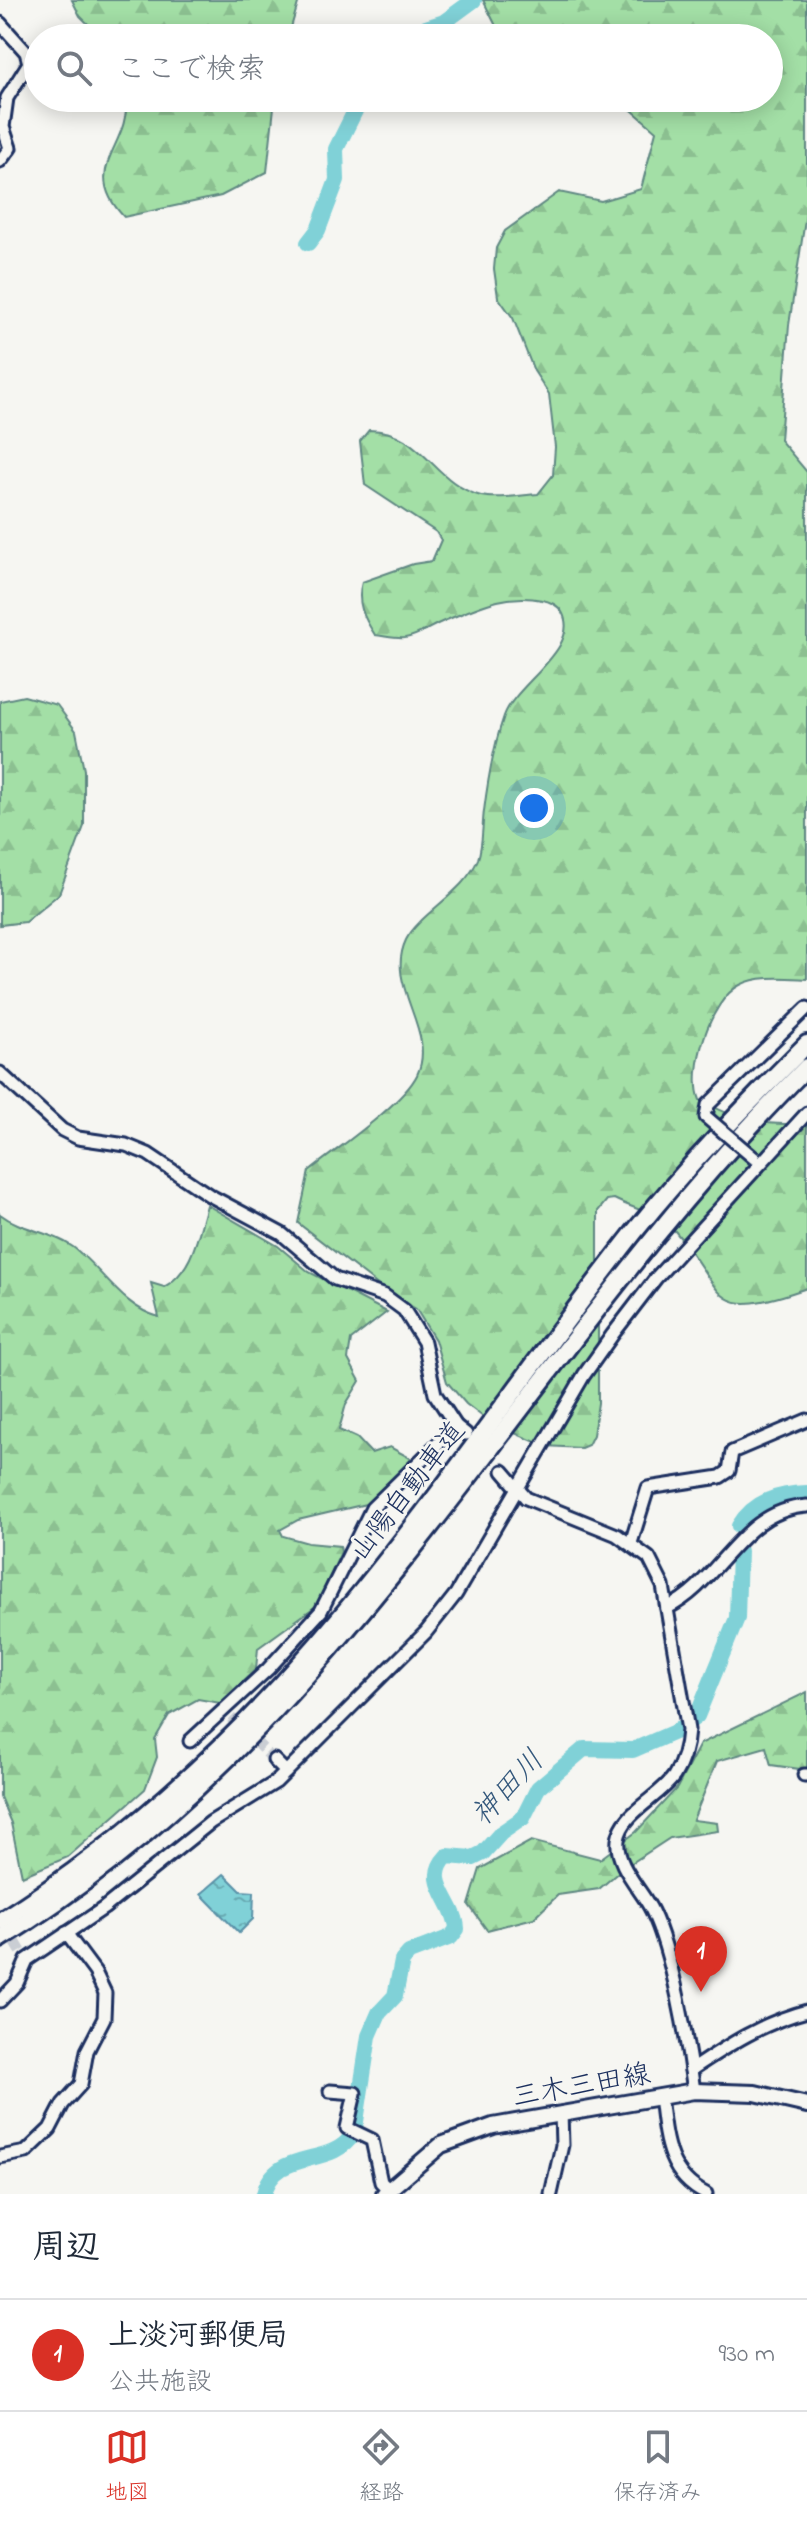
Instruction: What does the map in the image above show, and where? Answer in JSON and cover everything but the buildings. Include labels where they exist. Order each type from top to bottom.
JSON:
[{"type":"highway","name":"山陽自動車道","points":[[0,1921],[71,1873],[149,1812],[231,1737],[279,1687],[379,1569],[636,1230],[749,1102],[807,1044]]},
{"type":"highway","name":"山陽自動車道","points":[[0,1939],[127,1850],[190,1796],[281,1707],[391,1579],[649,1240],[761,1112],[807,1067]]},
{"type":"main road","name":"三木三田線","points":[[386,2192],[441,2145],[493,2126],[694,2091],[755,2093],[807,2105]]},
{"type":"street","points":[[0,23],[24,50]]},
{"type":"street","points":[[0,161],[10,148],[3,127],[7,98],[24,71]]},
{"type":"street","points":[[757,1161],[706,1117],[708,1105],[807,1008]]},
{"type":"street","points":[[0,1073],[62,1130],[93,1143],[139,1149],[209,1195],[282,1234],[335,1279],[385,1296],[404,1310],[424,1342],[435,1394],[456,1426],[466,1434]]},
{"type":"street","points":[[0,2001],[17,1983],[25,1957],[104,1908],[211,1822],[276,1782],[426,1632],[456,1594],[584,1375],[613,1334],[656,1278],[757,1161],[807,1113]]},
{"type":"street","points":[[631,1543],[648,1488],[720,1477],[729,1471],[732,1452],[807,1420]]},
{"type":"street","points":[[190,1741],[228,1715],[321,1611],[372,1508],[456,1426]]},
{"type":"street","points":[[503,1471],[517,1490],[540,1505],[631,1543],[649,1558],[659,1575],[688,1730],[682,1761],[674,1777],[623,1826],[618,1839],[622,1860],[653,1912],[662,1938],[694,2091]]},
{"type":"street","points":[[667,1608],[696,1589],[755,1523],[785,1508],[807,1506]]},
{"type":"street","points":[[274,1760],[286,1772]]},
{"type":"street","points":[[0,2157],[26,2152],[50,2129],[63,2104],[81,2084],[87,2051],[104,2018],[105,1993],[95,1972],[66,1933]]},
{"type":"street","points":[[691,2070],[735,2040],[780,2019],[807,2011]]},
{"type":"street","points":[[330,2091],[355,2093],[347,2128],[372,2140],[386,2192]]},
{"type":"street","points":[[660,2096],[673,2165],[689,2185],[706,2194]]},
{"type":"street","points":[[551,2194],[562,2145],[561,2113]]},
{"type":"green space","points":[[72,0],[299,0],[292,24],[88,24]]},
{"type":"green space","points":[[483,0],[807,0],[807,207],[789,325],[780,440],[807,472],[807,979],[756,980],[740,985],[729,993],[719,1005],[704,1037],[699,1055],[697,1087],[700,1100],[739,1117],[765,1123],[807,1123],[807,1288],[752,1303],[724,1297],[669,1225],[614,1199],[607,1200],[598,1211],[598,1403],[593,1435],[588,1445],[581,1448],[545,1446],[491,1423],[466,1404],[447,1382],[435,1340],[416,1309],[388,1293],[298,1223],[309,1171],[398,1100],[417,1075],[422,1058],[421,1042],[401,974],[401,957],[406,940],[412,930],[472,871],[481,848],[489,775],[504,716],[510,704],[555,652],[563,639],[566,625],[562,612],[553,604],[516,598],[480,607],[410,637],[375,635],[362,610],[362,582],[413,564],[432,561],[441,540],[436,532],[365,485],[360,441],[369,430],[402,438],[451,480],[481,496],[538,494],[553,475],[555,447],[549,394],[534,371],[513,318],[498,297],[494,269],[496,248],[505,231],[559,192],[601,201],[641,189],[656,131],[634,112],[783,112],[783,24],[495,24]]},
{"type":"green space","points":[[125,112],[273,112],[267,172],[221,196],[124,217],[111,200],[106,171]]},
{"type":"green space","points":[[24,696],[57,705],[76,731],[84,770],[84,826],[59,894],[25,922],[0,925],[0,701]]},
{"type":"green space","points":[[207,1205],[278,1246],[309,1272],[387,1312],[351,1340],[348,1359],[360,1381],[346,1404],[339,1430],[357,1438],[371,1453],[390,1447],[412,1459],[370,1503],[298,1520],[280,1530],[283,1536],[308,1543],[340,1546],[341,1552],[316,1606],[258,1648],[256,1669],[220,1703],[198,1699],[169,1715],[155,1739],[157,1757],[145,1789],[68,1857],[22,1876],[11,1823],[0,1797],[0,1214],[73,1247],[134,1305],[159,1317],[151,1283],[164,1287],[182,1272],[193,1251]]},
{"type":"green space","points":[[807,1692],[807,1770],[771,1765],[766,1747],[717,1761],[693,1820],[717,1823],[718,1831],[670,1838],[621,1870],[599,1889],[558,1895],[534,1918],[487,1930],[469,1905],[480,1869],[531,1841],[600,1859],[636,1832],[677,1788],[700,1744]]},
{"type":"water","points":[[224,1874],[241,1891],[254,1892],[253,1919],[239,1933],[201,1894]]},
{"type":"waterway","points":[[438,24],[474,0]]},
{"type":"waterway","points":[[308,243],[318,230],[337,180],[336,149],[354,112]]},
{"type":"waterway","name":"神田川","points":[[739,1526],[752,1510],[768,1500],[807,1493]]},
{"type":"waterway","name":"神田川","points":[[355,2128],[369,2036],[379,2013],[395,1996],[402,1961],[409,1953],[451,1937],[457,1929],[439,1883],[440,1865],[447,1856],[473,1858],[483,1853],[501,1833],[523,1818],[538,1788],[584,1749],[633,1750],[677,1731],[697,1716],[737,1618],[739,1551]]},
{"type":"waterway","name":"神田川","points":[[264,2194],[270,2179],[280,2170],[332,2152],[344,2145],[353,2134]]},
{"type":"tunnel","points":[[231,1718],[274,1760]]},
{"type":"tunnel","points":[[7,1928],[22,1953]]},
{"type":"place","name":"上淡河郵便局","points":[[701,1992]]}]
